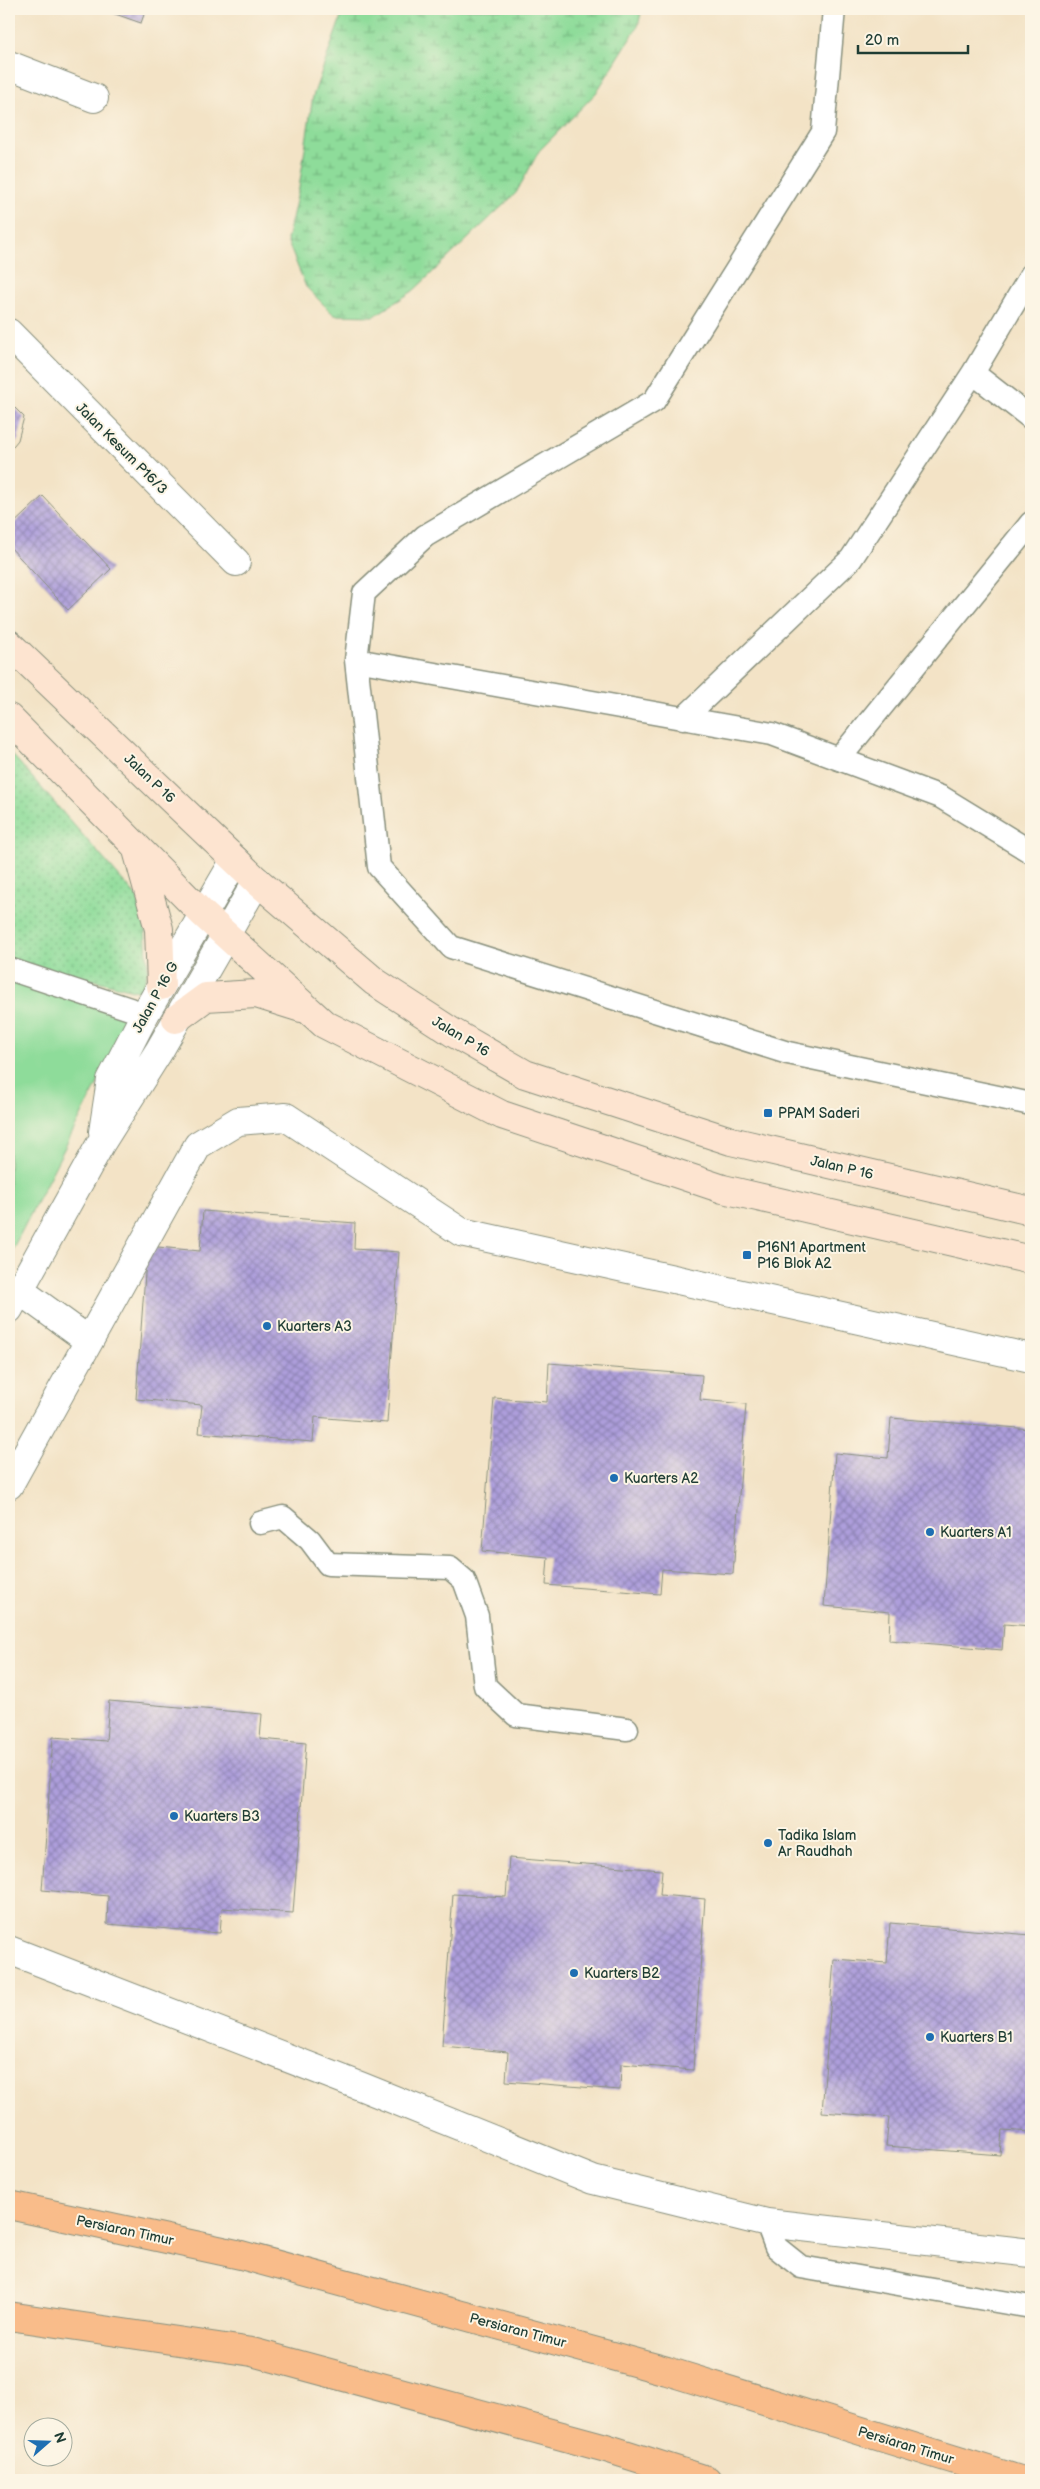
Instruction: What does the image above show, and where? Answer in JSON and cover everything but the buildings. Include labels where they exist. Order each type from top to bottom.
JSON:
[{"type":"main road","name":"Persiaran Timur","points":[[9,2205],[241,2255],[658,2368],[1020,2480]]},
{"type":"main road","points":[[9,2316],[252,2352],[606,2448],[707,2480]]},
{"type":"street","points":[[9,65],[94,98]]},
{"type":"street","name":"Jalan Kesum P16/3","points":[[9,333],[236,562]]},
{"type":"street","name":"Jalan P 16","points":[[9,644],[235,860],[375,982],[452,1032],[525,1074],[731,1141],[1031,1211]]},
{"type":"street","points":[[9,718],[224,935],[324,1024],[502,1114],[723,1189],[1031,1260]]},
{"type":"street","points":[[136,846],[159,929],[161,986]]},
{"type":"street","name":"Jalan P 16 G","points":[[101,1143],[111,1080],[145,1014],[235,860]]},
{"type":"street","name":"Jalan P 16 G","points":[[14,1300],[101,1143],[258,881]]},
{"type":"street","points":[[176,1019],[206,997],[256,994],[308,1010]]},
{"type":"street","points":[[9,1485],[198,1145],[238,1121],[286,1117],[461,1232],[1031,1358]]},
{"type":"street","points":[[14,1300],[88,1340]]},
{"type":"street","points":[[9,1950],[360,2086],[593,2180],[767,2224],[1031,2253]]},
{"type":"lane","points":[[834,9],[823,132],[654,401],[425,536],[364,593],[356,660],[379,867],[451,947],[788,1053],[1031,1104]]},
{"type":"lane","points":[[683,719],[852,559],[973,373],[1031,275]]},
{"type":"lane","points":[[973,373],[1031,418]]},
{"type":"lane","points":[[839,759],[1031,523]]},
{"type":"lane","points":[[356,660],[772,734],[941,797],[1031,852]]},
{"type":"lane","points":[[9,969],[145,1014]]},
{"type":"lane","points":[[260,1523],[283,1517],[310,1540],[328,1564],[450,1568],[464,1580],[477,1616],[485,1686],[516,1715],[627,1729]]},
{"type":"lane","points":[[767,2224],[776,2248],[801,2267],[1031,2307]]},
{"type":"green space","points":[[344,9],[642,9],[638,26],[596,93],[539,151],[516,193],[413,291],[374,316],[334,315],[306,287],[287,240],[299,188],[313,96]]},
{"type":"green space","points":[[9,751],[137,897],[145,928],[148,970],[141,992],[9,959]]},
{"type":"green space","points":[[9,978],[135,1011],[9,1256]]},
{"type":"place","name":"PPAM Saderi","points":[[768,1113]]},
{"type":"place","name":"P16N1 Apartment P16 Blok A2","points":[[747,1255]]},
{"type":"place","name":"Kuarters A3","points":[[267,1326]]},
{"type":"place","name":"Kuarters A2","points":[[614,1478]]},
{"type":"place","name":"Kuarters A1","points":[[930,1532]]},
{"type":"place","name":"Kuarters B3","points":[[174,1816]]},
{"type":"place","name":"Tadika Islam Ar Raudhah","points":[[768,1843]]},
{"type":"place","name":"Kuarters B2","points":[[574,1973]]},
{"type":"place","name":"Kuarters B1","points":[[930,2037]]}]
